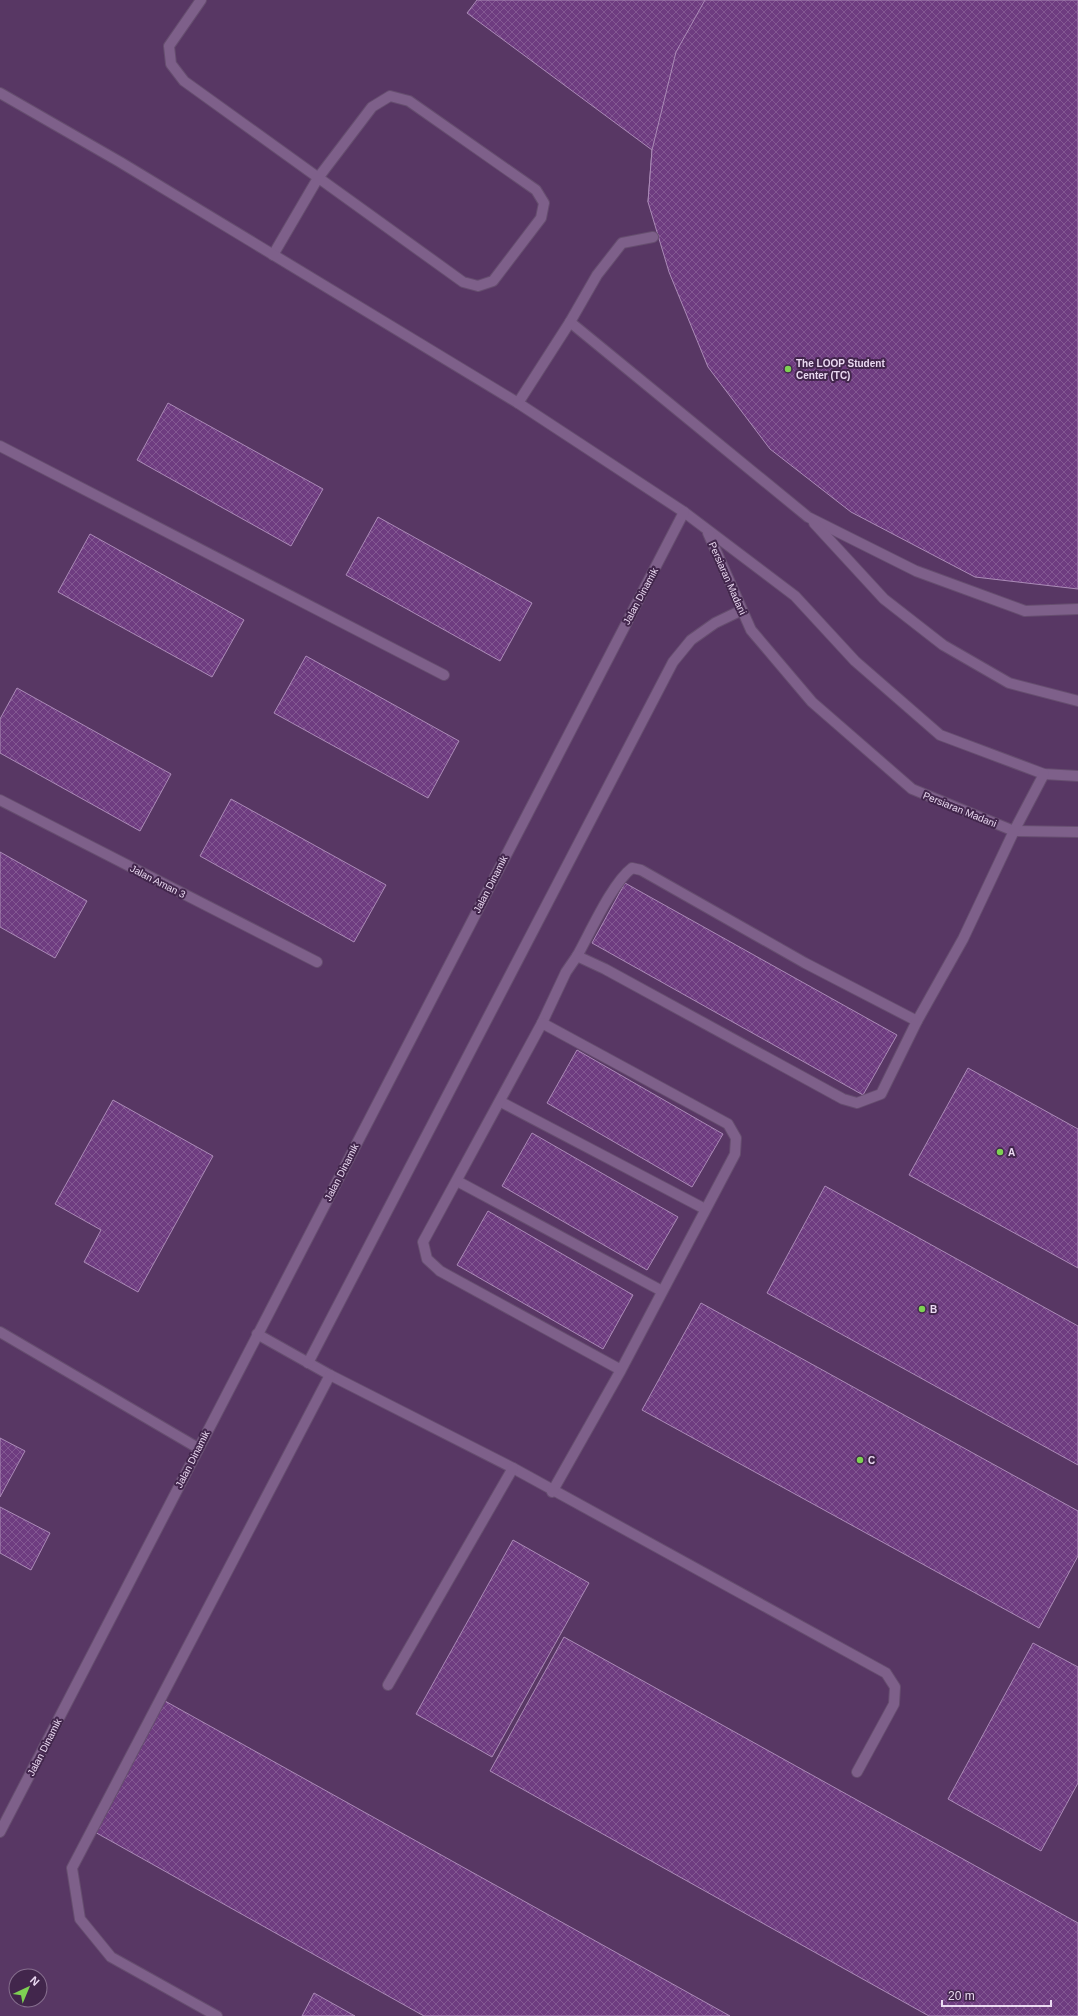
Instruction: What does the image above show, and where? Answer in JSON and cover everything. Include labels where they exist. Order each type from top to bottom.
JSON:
[{"type":"street","points":[[201,0],[169,46],[171,64],[184,81],[318,178],[463,282],[478,286],[493,281],[540,218],[544,203],[536,190],[409,101],[390,96],[372,106],[318,178],[274,255]]},
{"type":"street","points":[[0,93],[120,162],[518,403],[684,512],[707,531]]},
{"type":"street","points":[[518,403],[570,322],[597,275],[622,243],[653,237]]},
{"type":"street","points":[[570,322],[808,517],[884,598],[943,645],[1009,683],[1078,701]]},
{"type":"street","points":[[0,446],[444,675]]},
{"type":"street","name":"Jalan Dinamik","points":[[0,1832],[684,512]]},
{"type":"street","points":[[808,517],[916,572],[1025,611],[1078,609]]},
{"type":"street","name":"Persiaran Madani","points":[[707,531],[751,630],[812,702],[912,789],[1014,830],[1078,832]]},
{"type":"street","name":"Persiaran Madani","points":[[707,531],[795,596],[855,661],[940,735],[1044,774],[1078,776]]},
{"type":"street","points":[[308,1363],[673,662],[691,640],[714,623],[742,610]]},
{"type":"street","points":[[577,956],[605,968],[843,1099],[857,1103],[881,1094],[918,1021],[963,939],[1014,830],[1044,774]]},
{"type":"street","name":"Jalan Aman 3","points":[[0,800],[317,962]]},
{"type":"street","points":[[621,1370],[440,1271],[427,1259],[423,1242],[501,1102],[542,1023],[566,972],[577,956],[616,886],[625,874],[632,868],[641,870],[805,963],[918,1021]]},
{"type":"street","points":[[542,1023],[728,1124],[736,1138],[735,1154],[621,1370],[552,1492]]},
{"type":"street","points":[[501,1102],[705,1209]]},
{"type":"street","points":[[457,1181],[662,1291]]},
{"type":"street","points":[[0,1332],[198,1448]]},
{"type":"street","points":[[258,1334],[330,1375],[513,1468],[552,1492],[886,1673],[895,1687],[894,1704],[857,1772]]},
{"type":"street","points":[[217,2016],[111,1957],[80,1919],[72,1868],[330,1375]]},
{"type":"street","points":[[388,1685],[513,1468]]},
{"type":"shaded area","points":[[0,0],[1078,0],[1078,2016],[0,2016]]},
{"type":"building","points":[[477,0],[1078,0],[1078,93],[1068,99],[1054,101],[1033,99],[1010,86],[979,92],[943,64],[931,78],[881,42],[887,32],[855,6],[796,95],[817,114],[799,158],[785,214],[648,202],[652,150],[467,13]]},
{"type":"building","points":[[705,0],[1078,0],[1078,589],[975,577],[851,512],[770,449],[708,367],[669,272],[648,202],[652,150],[676,52]]},
{"type":"building","points":[[168,403],[323,489],[291,546],[137,460]]},
{"type":"building","points":[[378,517],[532,603],[500,661],[346,575]]},
{"type":"building","points":[[90,534],[244,620],[212,677],[58,592]]},
{"type":"building","points":[[306,656],[459,741],[428,798],[274,713]]},
{"type":"building","points":[[17,688],[171,774],[140,831],[0,753],[0,719]]},
{"type":"building","points":[[231,799],[386,885],[354,942],[200,856]]},
{"type":"building","points":[[0,852],[87,901],[55,958],[0,927]]},
{"type":"building","points":[[625,883],[897,1035],[863,1095],[592,943]]},
{"type":"building","points":[[577,1050],[723,1134],[692,1187],[547,1103]]},
{"type":"building","name":"A","points":[[968,1068],[1078,1129],[1078,1268],[909,1175]]},
{"type":"building","points":[[113,1100],[213,1156],[138,1292],[84,1262],[101,1230],[55,1204]]},
{"type":"building","points":[[532,1133],[678,1217],[647,1270],[502,1186]]},
{"type":"building","name":"B","points":[[825,1186],[1078,1326],[1078,1465],[767,1293]]},
{"type":"building","points":[[488,1211],[633,1295],[603,1349],[457,1265]]},
{"type":"building","name":"C","points":[[701,1303],[1078,1511],[1078,1556],[1039,1628],[642,1410]]},
{"type":"building","points":[[0,1438],[25,1451],[0,1497]]},
{"type":"building","points":[[0,1507],[50,1533],[31,1570],[0,1553]]},
{"type":"building","points":[[513,1540],[589,1583],[492,1757],[416,1714]]},
{"type":"building","points":[[564,1637],[1078,1923],[1078,2016],[929,2016],[490,1771]]},
{"type":"building","points":[[1033,1643],[1078,1667],[1078,1783],[1041,1851],[948,1799]]},
{"type":"building","points":[[165,1701],[730,2016],[424,2016],[93,1831]]},
{"type":"building","points":[[314,1993],[355,2016],[302,2016]]},
{"type":"place","name":"The LOOP Student Center (TC)","points":[[788,369]]},
{"type":"place","name":"A","points":[[1000,1152]]},
{"type":"place","name":"B","points":[[922,1309]]},
{"type":"place","name":"C","points":[[860,1460]]}]
